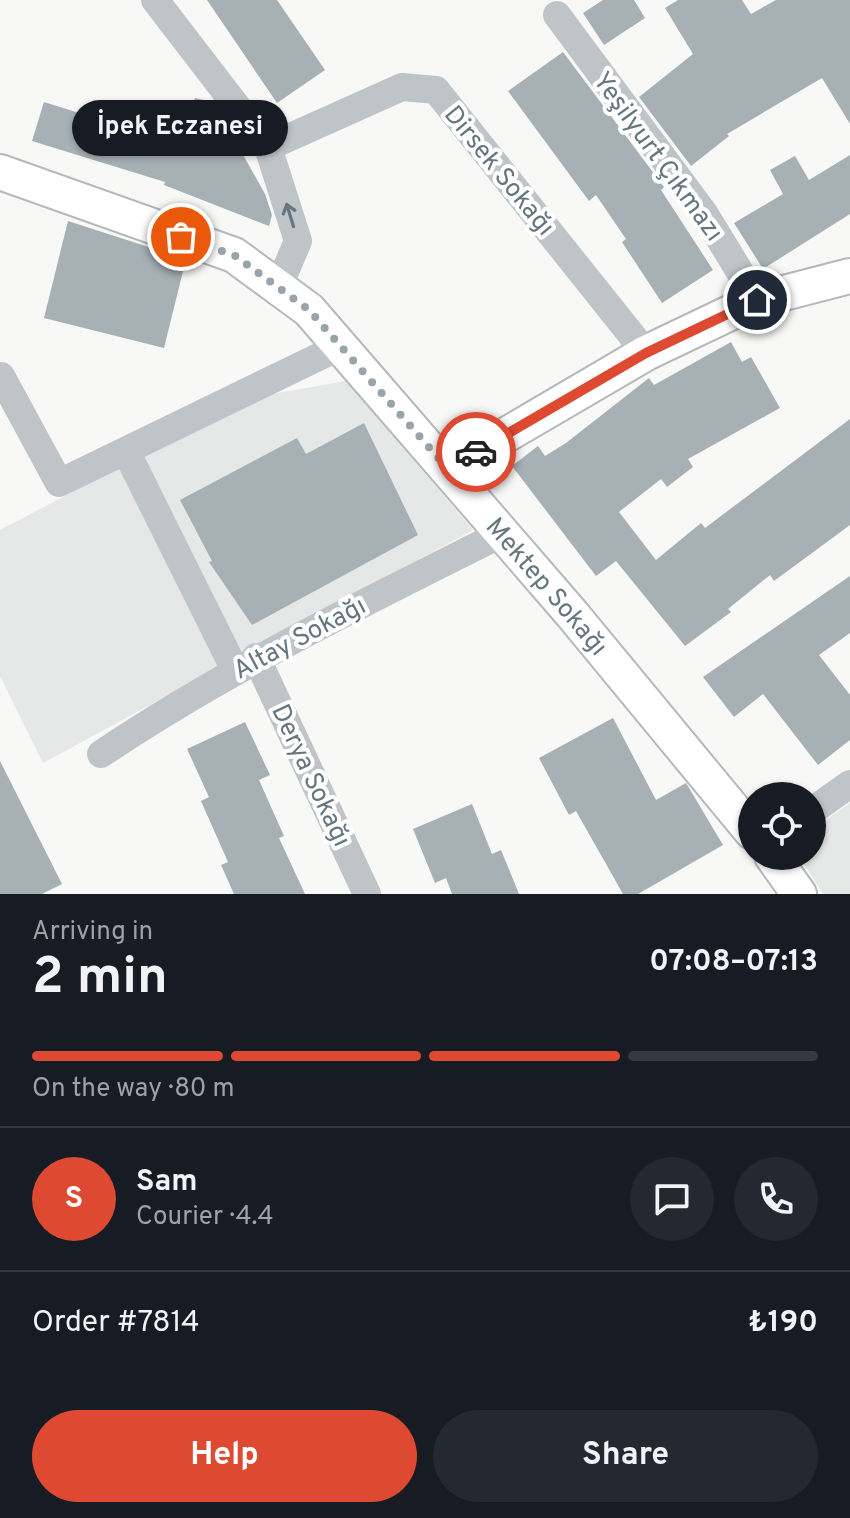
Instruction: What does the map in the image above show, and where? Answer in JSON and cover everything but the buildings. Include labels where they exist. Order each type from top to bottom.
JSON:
[{"type":"main road","name":"Mektep Sokağı","points":[[0,172],[234,255],[309,310],[503,533],[738,815]]},
{"type":"main road","points":[[448,469],[646,353],[757,300],[850,276]]},
{"type":"main road","points":[[782,870],[799,894]]},
{"type":"street","points":[[155,0],[268,147],[298,241],[278,288]]},
{"type":"street","name":"Yeşilyurt Çıkmazı","points":[[557,15],[704,213],[757,300]]},
{"type":"street","name":"Dirsek Sokağı","points":[[268,147],[402,87],[436,90],[646,353]]},
{"type":"street","points":[[1,376],[59,483],[341,346]]},
{"type":"street","name":"Derya Sokağı","points":[[126,451],[245,663],[367,894]]},
{"type":"street","name":"Altay Sokağı","points":[[101,754],[245,663],[503,533]]},
{"type":"street","points":[[826,801],[850,784]]},
{"type":"shaded area","points":[[346,381],[473,530],[43,763],[0,676],[0,530],[254,397]]},
{"type":"shaded area","points":[[850,803],[850,894],[823,894],[808,870],[826,870],[826,820]]},
{"type":"way so far","points":[[181,237],[234,255],[309,310],[448,469],[476,452]]},
{"type":"place","name":"İpek Eczanesi","points":[[181,237]]},
{"type":"route","points":[[476,452],[646,353],[757,300]]}]
